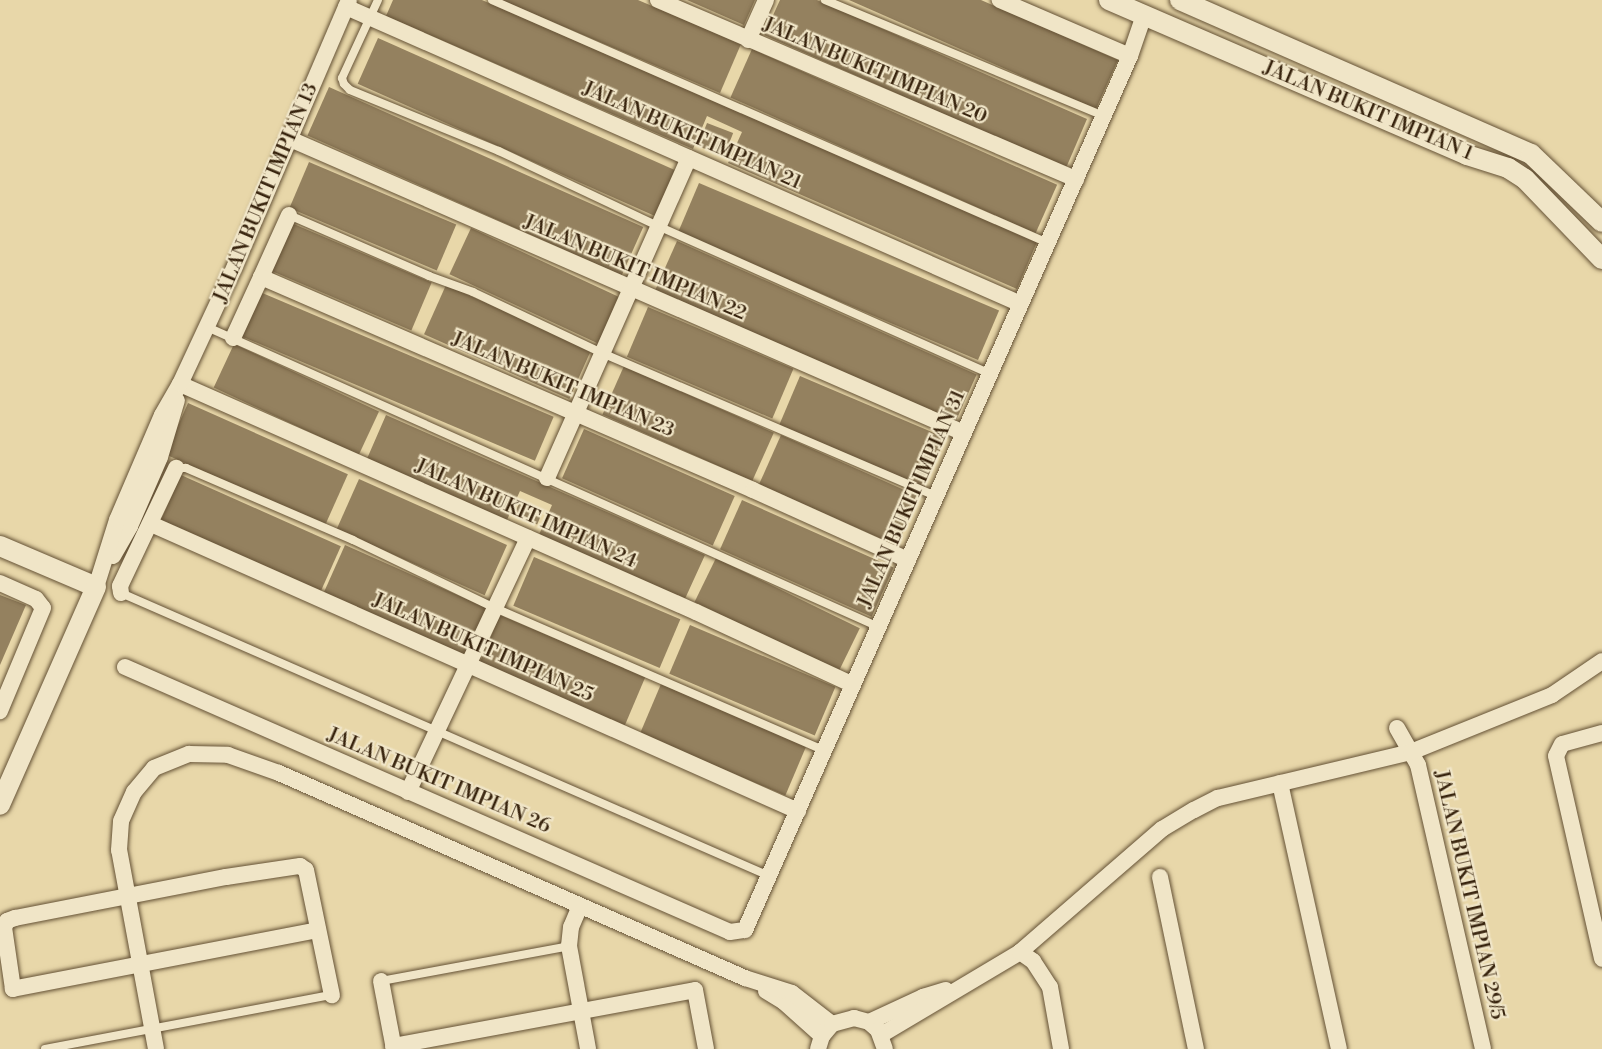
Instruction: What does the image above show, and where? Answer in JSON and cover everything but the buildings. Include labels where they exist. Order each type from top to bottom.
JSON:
[{"type":"street","name":"JALAN BUKIT IMPIAN 20","points":[[658,0],[747,40],[1076,178]]},
{"type":"street","points":[[747,40],[766,0]]},
{"type":"street","points":[[1000,0],[1130,56]]},
{"type":"street","name":"JALAN BUKIT IMPIAN 1","points":[[1108,0],[1142,8],[1467,155],[1508,168],[1525,179],[1602,259]]},
{"type":"street","name":"JALAN BUKIT IMPIAN 21","points":[[347,3],[371,17],[1021,304]]},
{"type":"street","name":"JALAN BUKIT IMPIAN 13","points":[[0,805],[96,587],[130,526],[160,456],[172,421],[180,384],[290,139],[347,3]]},
{"type":"street","points":[[1142,8],[1169,8],[1186,3]]},
{"type":"street","name":"JALAN BUKIT IMPIAN 1","points":[[1186,3],[1531,154],[1602,222]]},
{"type":"street","name":"JALAN BUKIT IMPIAN 31","points":[[737,932],[745,930],[770,876],[1121,78],[1130,56],[1142,8]]},
{"type":"street","name":"JALAN BUKIT IMPIAN 22","points":[[290,139],[964,433]]},
{"type":"street","points":[[547,478],[689,158]]},
{"type":"street","points":[[233,338],[289,215]]},
{"type":"street","name":"JALAN BUKIT IMPIAN 23","points":[[261,277],[908,560]]},
{"type":"street","name":"JALAN BUKIT IMPIAN 24","points":[[180,384],[854,685]]},
{"type":"street","points":[[122,593],[120,586],[176,468]]},
{"type":"street","name":"JALAN BUKIT IMPIAN 25","points":[[151,524],[798,811]]},
{"type":"street","points":[[408,792],[528,538]]},
{"type":"street","points":[[0,546],[96,587]]},
{"type":"street","points":[[0,583],[36,599],[43,608],[0,711]]},
{"type":"street","points":[[869,1022],[883,1042],[1020,952],[1162,829],[1218,798],[1411,752],[1552,695],[1602,661]]},
{"type":"street","name":"JALAN BUKIT IMPIAN 26","points":[[125,667],[408,792],[584,866],[730,932],[737,932]]},
{"type":"street","name":"JALAN BUKIT IMPIAN 29/5","points":[[1397,728],[1418,765],[1483,1049]]},
{"type":"street","points":[[1602,733],[1562,744],[1556,756],[1602,959]]},
{"type":"street","points":[[156,1049],[119,850],[121,821],[134,792],[154,768],[189,754],[228,755],[279,773],[745,978],[784,1002],[824,1036],[846,1018],[869,1022],[922,997],[970,983]]},
{"type":"street","points":[[1280,783],[1339,1049]]},
{"type":"street","points":[[318,930],[13,989],[4,927],[7,921],[127,896],[300,866],[306,870],[332,995]]},
{"type":"street","points":[[1160,877],[1196,1049]]},
{"type":"street","points":[[580,906],[571,927],[569,946],[588,1049]]},
{"type":"street","points":[[1020,952],[1033,962],[1050,987],[1061,1049]]},
{"type":"street","points":[[381,981],[394,1048],[695,990],[706,1049]]},
{"type":"lane","points":[[378,0],[342,78],[350,90],[499,152],[658,226],[990,374]]},
{"type":"lane","points":[[492,0],[1048,243]]},
{"type":"lane","points":[[825,0],[1103,116]]},
{"type":"lane","points":[[289,215],[429,276],[473,292],[602,353],[936,496]]},
{"type":"lane","points":[[207,327],[879,627]]},
{"type":"lane","points":[[176,468],[186,468],[353,540],[495,608],[825,751]]},
{"type":"lane","points":[[122,593],[770,876]]},
{"type":"lane","points":[[381,981],[569,946]]},
{"type":"lane","points":[[45,1049],[332,995]]}]
